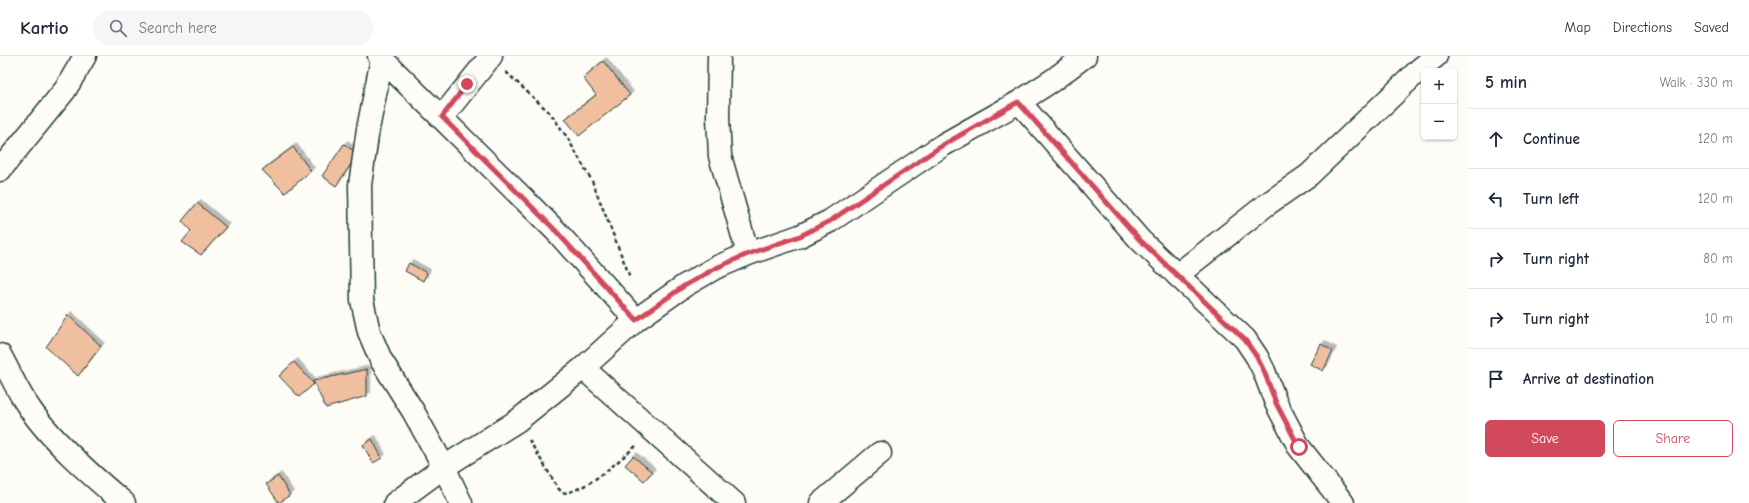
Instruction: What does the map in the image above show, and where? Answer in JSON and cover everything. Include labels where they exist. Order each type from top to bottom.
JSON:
[{"type":"street","points":[[0,170],[65,90],[85,56]]},
{"type":"street","points":[[719,56],[718,117],[720,156],[748,254]]},
{"type":"street","points":[[395,503],[444,467],[516,421],[583,368],[636,320],[684,286],[716,268],[748,254],[800,236],[830,221],[943,145],[1054,80],[1085,56]]},
{"type":"street","points":[[1177,276],[1255,213],[1309,175],[1420,69],[1436,56]]},
{"type":"street","points":[[381,57],[555,230],[636,320]]},
{"type":"street","points":[[381,57],[360,185],[362,300],[369,332],[381,360],[413,411],[444,467],[461,503]]},
{"type":"street","points":[[442,117],[490,57]]},
{"type":"street","points":[[1018,102],[1140,240],[1245,340],[1262,366],[1276,403],[1299,447],[1343,503]]},
{"type":"street","points":[[0,355],[27,404],[41,423],[68,452],[124,503]]},
{"type":"street","points":[[583,368],[734,503]]},
{"type":"street","points":[[821,503],[880,453]]},
{"type":"path","points":[[490,57],[551,114],[567,137],[592,182],[630,278]]},
{"type":"path","points":[[516,421],[563,493],[570,492],[588,483],[654,432]]},
{"type":"building","points":[[603,61],[630,95],[579,136],[565,119],[596,95],[583,78]]},
{"type":"building","points":[[344,144],[358,154],[336,186],[322,176]]},
{"type":"building","points":[[293,147],[311,171],[285,193],[262,170]]},
{"type":"building","points":[[197,203],[226,227],[201,255],[182,242],[191,231],[182,221]]},
{"type":"building","points":[[409,263],[427,273],[423,281],[405,271]]},
{"type":"building","points":[[68,315],[101,346],[78,376],[46,347]]},
{"type":"building","points":[[1321,344],[1333,351],[1323,371],[1310,364]]},
{"type":"building","points":[[294,362],[314,384],[299,397],[279,376]]},
{"type":"building","points":[[367,369],[367,396],[326,408],[313,381]]},
{"type":"building","points":[[372,439],[382,458],[373,463],[363,445]]},
{"type":"building","points":[[633,456],[652,472],[644,481],[625,465]]},
{"type":"building","points":[[278,476],[290,495],[279,503],[266,484]]},
{"type":"route","points":[[467,84],[442,117],[555,230],[636,320],[684,286],[716,268],[748,254],[800,236],[830,221],[873,194],[943,145],[1018,102],[1140,240],[1245,340],[1257,357],[1276,403],[1299,447]]}]
